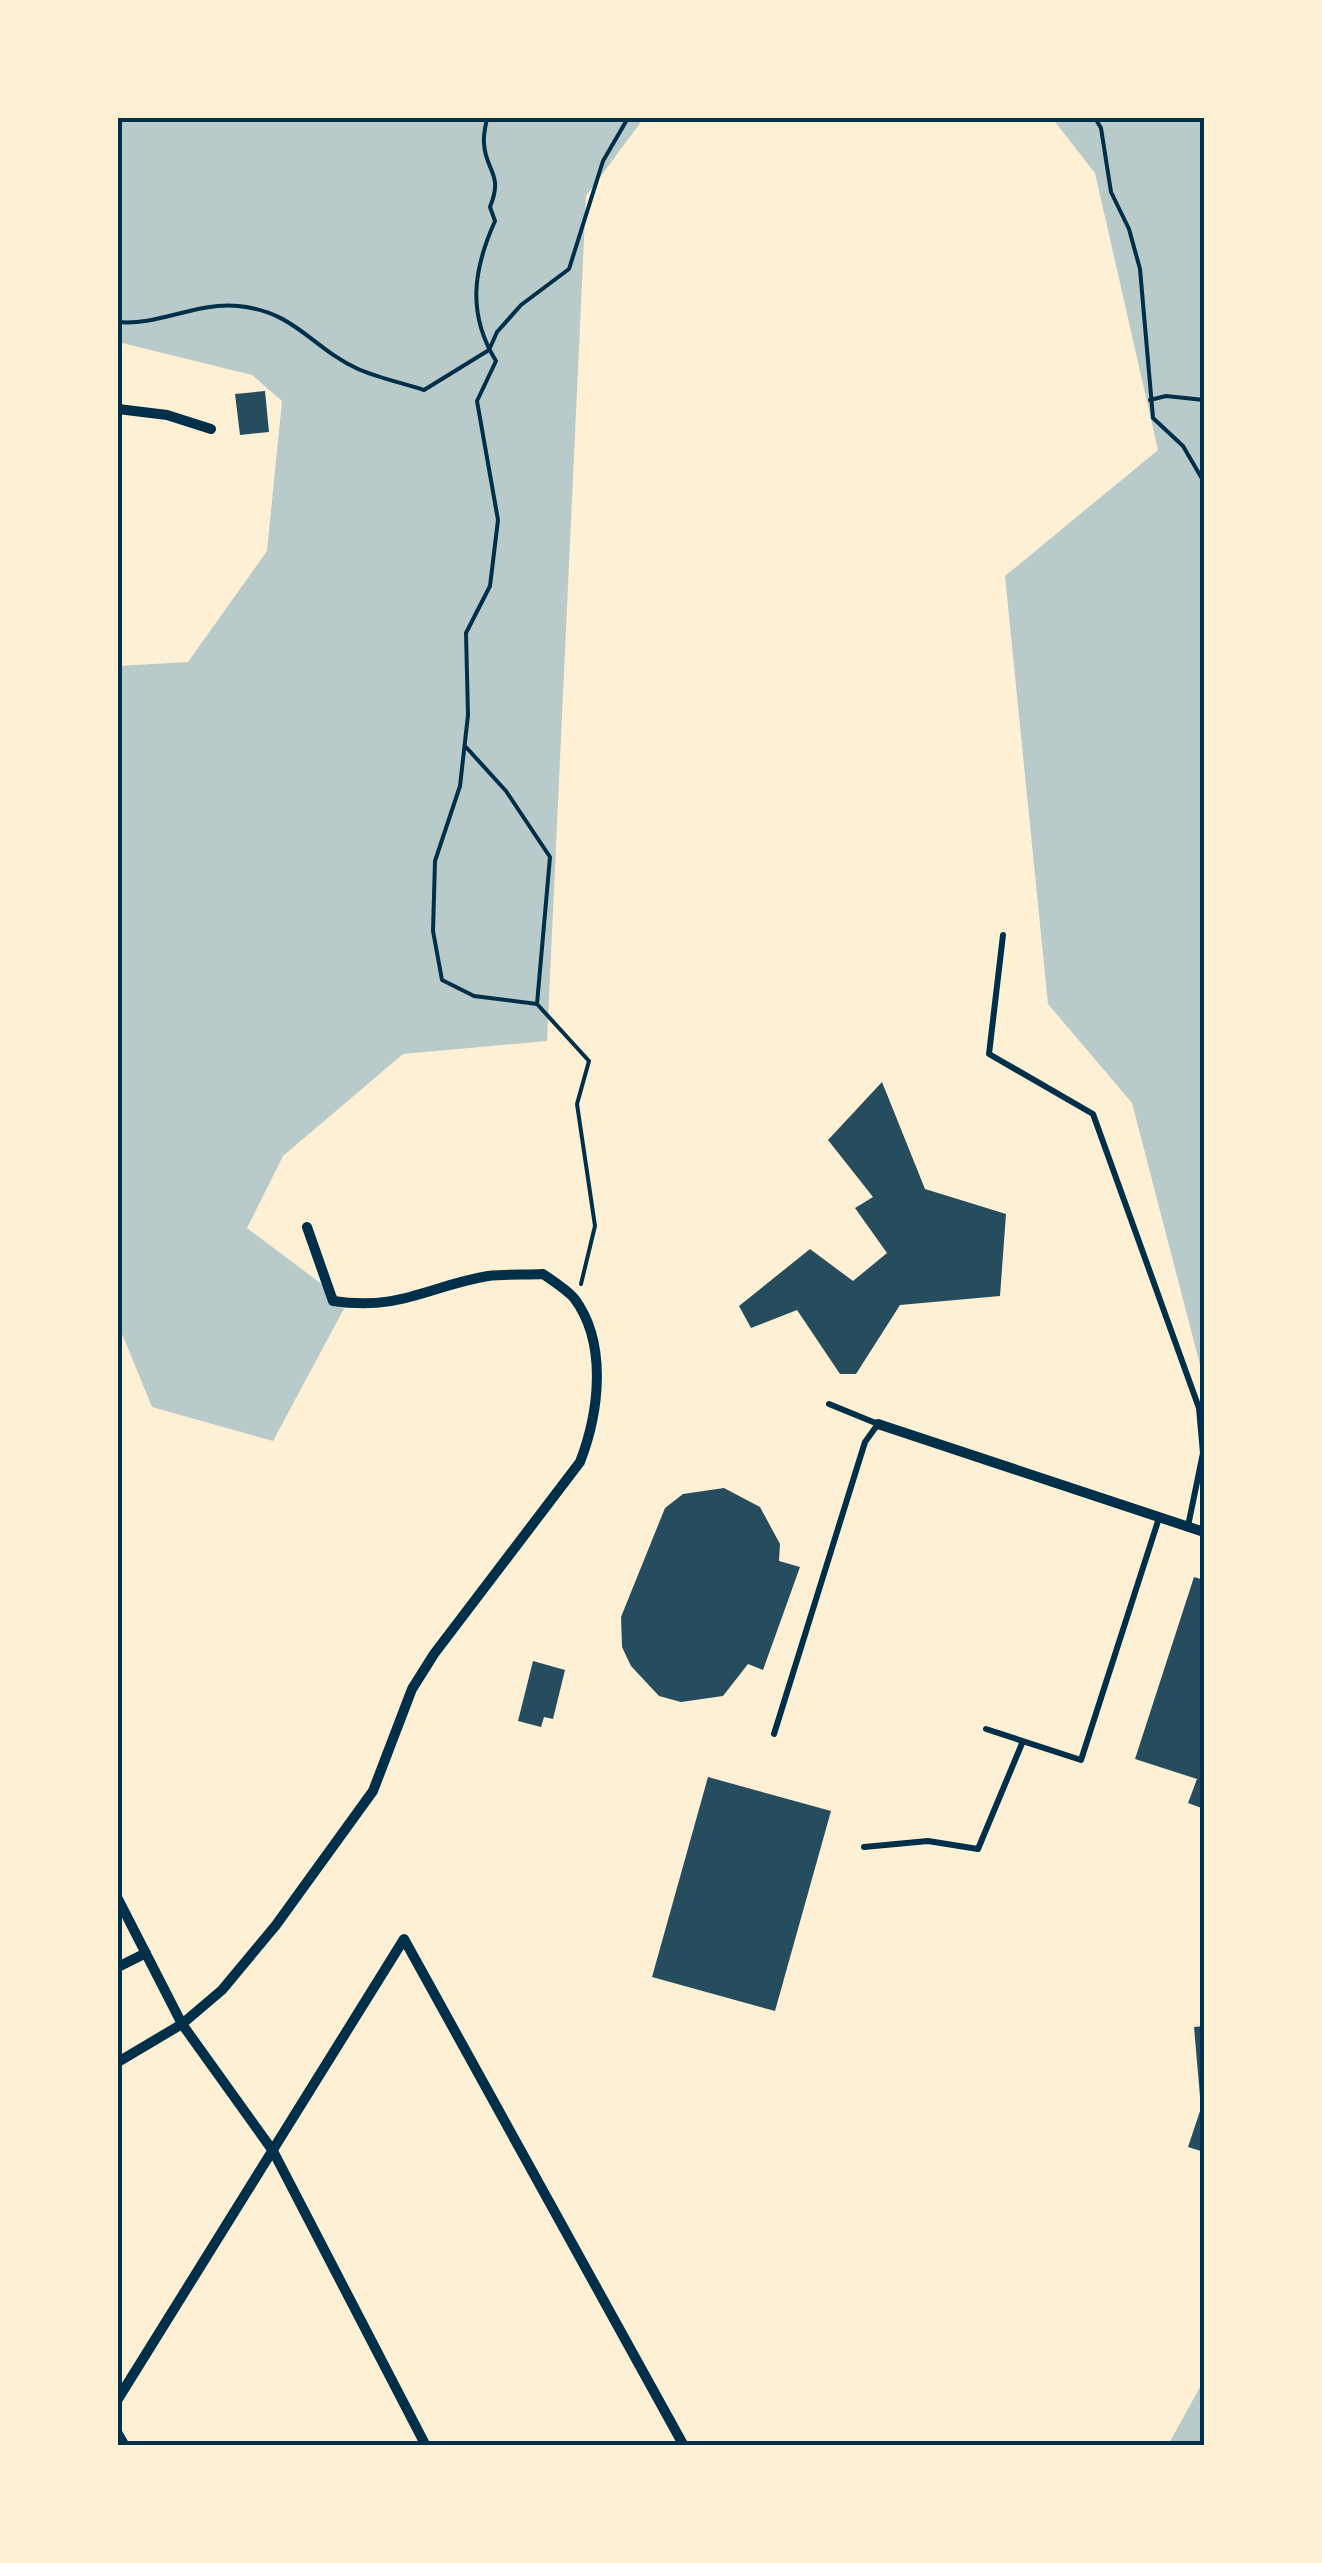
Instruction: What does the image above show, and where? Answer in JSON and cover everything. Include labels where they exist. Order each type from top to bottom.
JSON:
[{"type":"street","points":[[118,409],[168,415],[211,429]]},
{"type":"street","points":[[118,2062],[182,2024],[222,1990],[333,1851],[373,1791],[412,1689],[580,1462],[592,1431],[597,1384],[591,1330],[573,1297],[544,1274],[486,1276],[430,1295],[368,1306],[333,1301],[307,1226]]},
{"type":"street","points":[[878,1424],[1204,1532]]},
{"type":"street","points":[[118,1900],[182,2024],[273,2151],[426,2446]]},
{"type":"street","points":[[118,2398],[404,1940],[684,2446]]},
{"type":"street","points":[[118,1967],[146,1954]]},
{"type":"street","points":[[118,2434],[125,2446]]},
{"type":"lane","points":[[1003,935],[990,1054],[1093,1114],[1199,1408],[1203,1453],[1188,1526]]},
{"type":"lane","points":[[774,1734],[865,1442],[878,1424],[829,1404]]},
{"type":"lane","points":[[986,1730],[1082,1760],[1159,1516]]},
{"type":"lane","points":[[864,1847],[928,1841],[978,1849],[1024,1742]]},
{"type":"path","points":[[487,118],[483,146],[495,169],[498,189],[490,206],[496,221],[481,252],[476,324],[496,361],[477,401],[487,438],[498,520],[490,586],[466,633],[465,746],[460,786],[435,860],[436,962],[442,980],[457,990],[537,1004],[589,1061],[577,1104],[595,1226],[592,1252],[582,1268],[580,1309]]},
{"type":"path","points":[[118,322],[139,324],[189,308],[239,306],[293,322],[356,368],[424,390],[489,350],[497,332],[521,305],[569,269],[602,161],[628,118]]},
{"type":"path","points":[[1095,118],[1101,128],[1111,192],[1129,229],[1140,270],[1153,418],[1184,446],[1204,482]]},
{"type":"path","points":[[1150,400],[1166,396],[1204,400]]},
{"type":"path","points":[[465,746],[506,791],[550,857],[537,1004]]},
{"type":"shaded area","points":[[118,118],[644,118],[586,196],[547,1041],[403,1054],[283,1156],[247,1228],[347,1303],[273,1441],[152,1407],[118,1324],[118,666],[188,662],[267,551],[282,401],[252,375],[118,342]]},
{"type":"shaded area","points":[[1052,118],[1204,118],[1204,1380],[1132,1103],[1048,1004],[1005,576],[1158,450],[1095,173]]},
{"type":"shaded area","points":[[1204,2380],[1204,2445],[1168,2445]]},
{"type":"building","points":[[265,391],[269,432],[240,435],[235,394]]},
{"type":"building","points":[[882,1082],[925,1189],[1006,1214],[1000,1296],[900,1305],[856,1374],[840,1374],[797,1310],[751,1328],[739,1306],[810,1249],[853,1281],[887,1253],[855,1208],[873,1197],[828,1140]]},
{"type":"building","points":[[724,1488],[760,1507],[780,1544],[779,1561],[800,1567],[763,1670],[748,1664],[723,1696],[681,1702],[659,1696],[631,1666],[622,1647],[621,1617],[665,1508],[683,1494]]},
{"type":"building","points":[[1194,1577],[1204,1580],[1204,1809],[1188,1803],[1197,1779],[1135,1759]]},
{"type":"building","points":[[533,1661],[565,1670],[553,1719],[544,1717],[541,1727],[518,1721]]},
{"type":"building","points":[[708,1777],[831,1811],[775,2011],[652,1977]]},
{"type":"building","points":[[1204,2026],[1204,2152],[1188,2147],[1201,2108],[1194,2027]]}]
